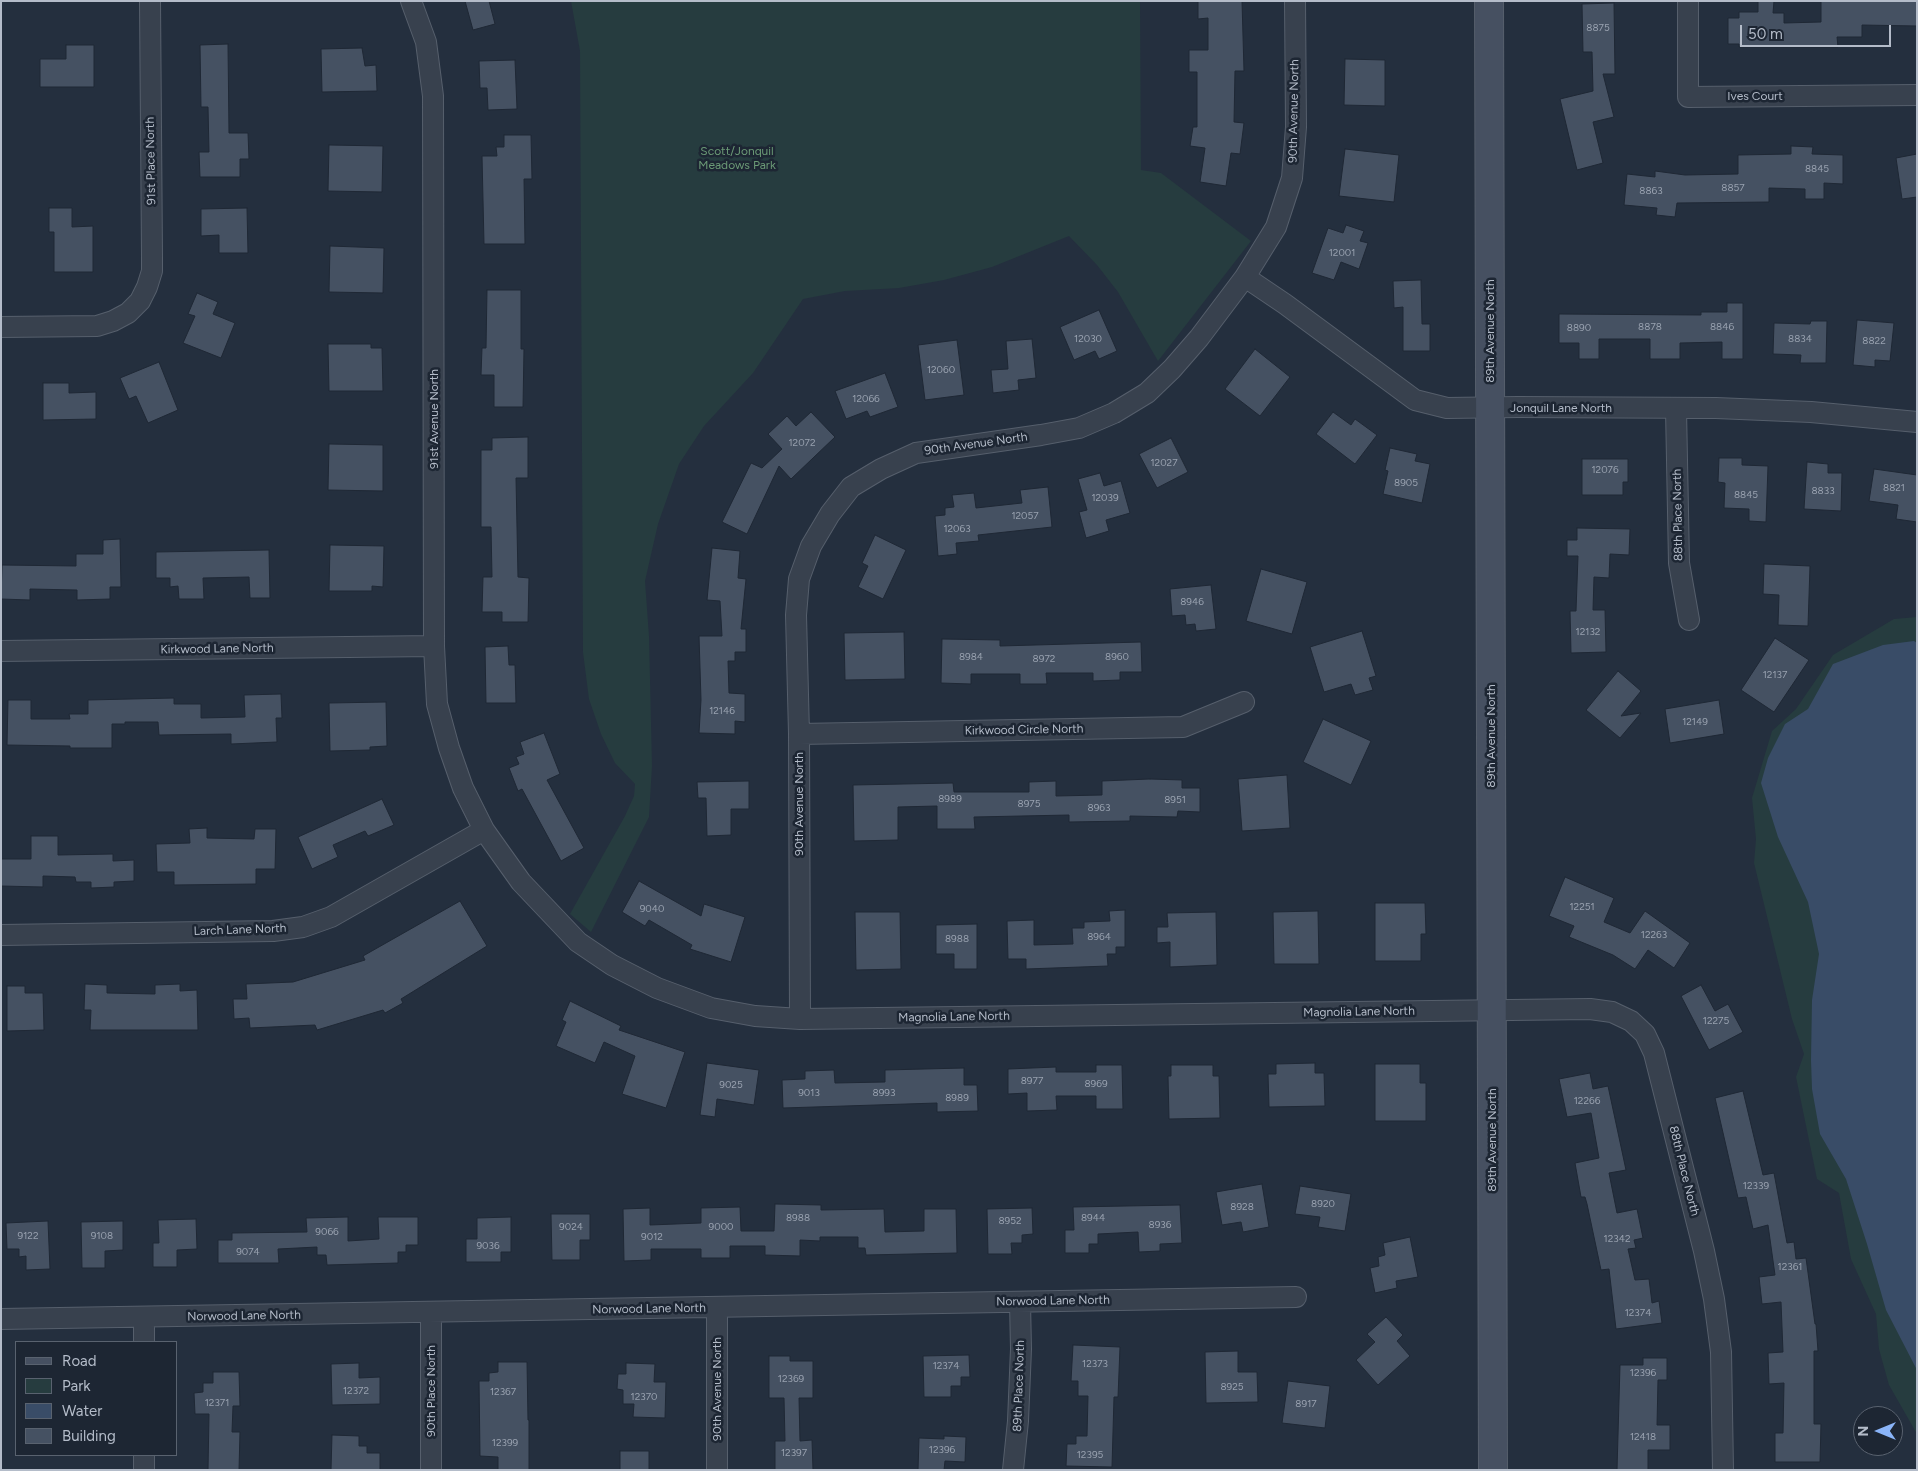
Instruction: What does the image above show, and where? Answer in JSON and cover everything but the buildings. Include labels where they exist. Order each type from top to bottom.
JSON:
[{"type":"street","name":"91st Place North","points":[[1,327],[97,326],[113,321],[128,313],[140,301],[148,287],[152,271],[150,1]]},
{"type":"street","name":"91st Avenue North","points":[[412,1],[426,42],[433,96],[434,646],[437,704],[462,788],[484,830]]},
{"type":"street","name":"90th Avenue North","points":[[800,1019],[799,734],[796,616],[800,580],[811,546],[830,514],[851,487],[881,468],[916,453],[1079,428],[1114,413],[1147,393],[1172,369],[1199,338],[1245,277],[1276,227],[1292,178],[1296,127],[1295,1]]},
{"type":"street","name":"89th Avenue North","points":[[1489,1],[1493,1470]]},
{"type":"street","name":"Ives Court","points":[[1688,1],[1688,97],[1917,95]]},
{"type":"street","name":"Jonquil Lane North","points":[[1245,277],[1285,304],[1415,400],[1447,408],[1716,408],[1811,412],[1917,422]]},
{"type":"street","name":"88th Place North","points":[[1676,409],[1679,563],[1689,620]]},
{"type":"street","name":"Kirkwood Lane North","points":[[1,651],[434,646]]},
{"type":"street","name":"Kirkwood Circle North","points":[[799,734],[1183,727],[1244,702]]},
{"type":"street","name":"Magnolia Lane North","points":[[484,830],[521,882],[578,942],[612,965],[657,988],[711,1008],[755,1016],[800,1019],[1492,1011]]},
{"type":"street","name":"Larch Lane North","points":[[1,935],[273,931],[303,927],[331,917],[484,830]]},
{"type":"street","name":"88th Place North","points":[[1492,1011],[1590,1009],[1612,1012],[1631,1021],[1645,1034],[1654,1053],[1704,1251],[1714,1299],[1721,1352],[1723,1470]]},
{"type":"street","name":"Norwood Lane North","points":[[1,1319],[1296,1297]]},
{"type":"street","name":"89th Place North","points":[[1013,1470],[1019,1403],[1020,1302]]},
{"type":"street","name":"90th Avenue North","points":[[717,1307],[717,1470]]},
{"type":"street","name":"90th Place North","points":[[430,1470],[431,1312]]},
{"type":"street","points":[[144,1317],[144,1341]]},
{"type":"street","points":[[144,1456],[144,1470]]},
{"type":"green space","name":"Scott/Jonquil Meadows Park","points":[[571,1],[1140,1],[1141,170],[1161,173],[1251,241],[1158,361],[1118,292],[1097,265],[1069,236],[992,267],[944,280],[899,288],[845,291],[803,299],[753,373],[704,426],[679,464],[658,524],[645,581],[649,636],[652,766],[649,817],[591,932],[570,914],[625,816],[634,796],[635,784],[615,763],[601,734],[589,699],[583,652],[580,51]]},
{"type":"green space","points":[[1917,617],[1917,1434],[1903,1410],[1903,1406],[1901,1406],[1889,1385],[1879,1349],[1876,1314],[1851,1259],[1839,1193],[1817,1179],[1796,1077],[1804,1054],[1792,1019],[1754,863],[1756,839],[1752,798],[1772,731],[1796,709],[1833,655],[1894,619]]},
{"type":"water","points":[[1914,641],[1917,643],[1917,1370],[1886,1310],[1846,1179],[1820,1134],[1812,1089],[1811,1060],[1812,1000],[1819,954],[1808,902],[1778,837],[1761,783],[1768,758],[1785,724],[1808,709],[1833,664],[1883,645]]}]
